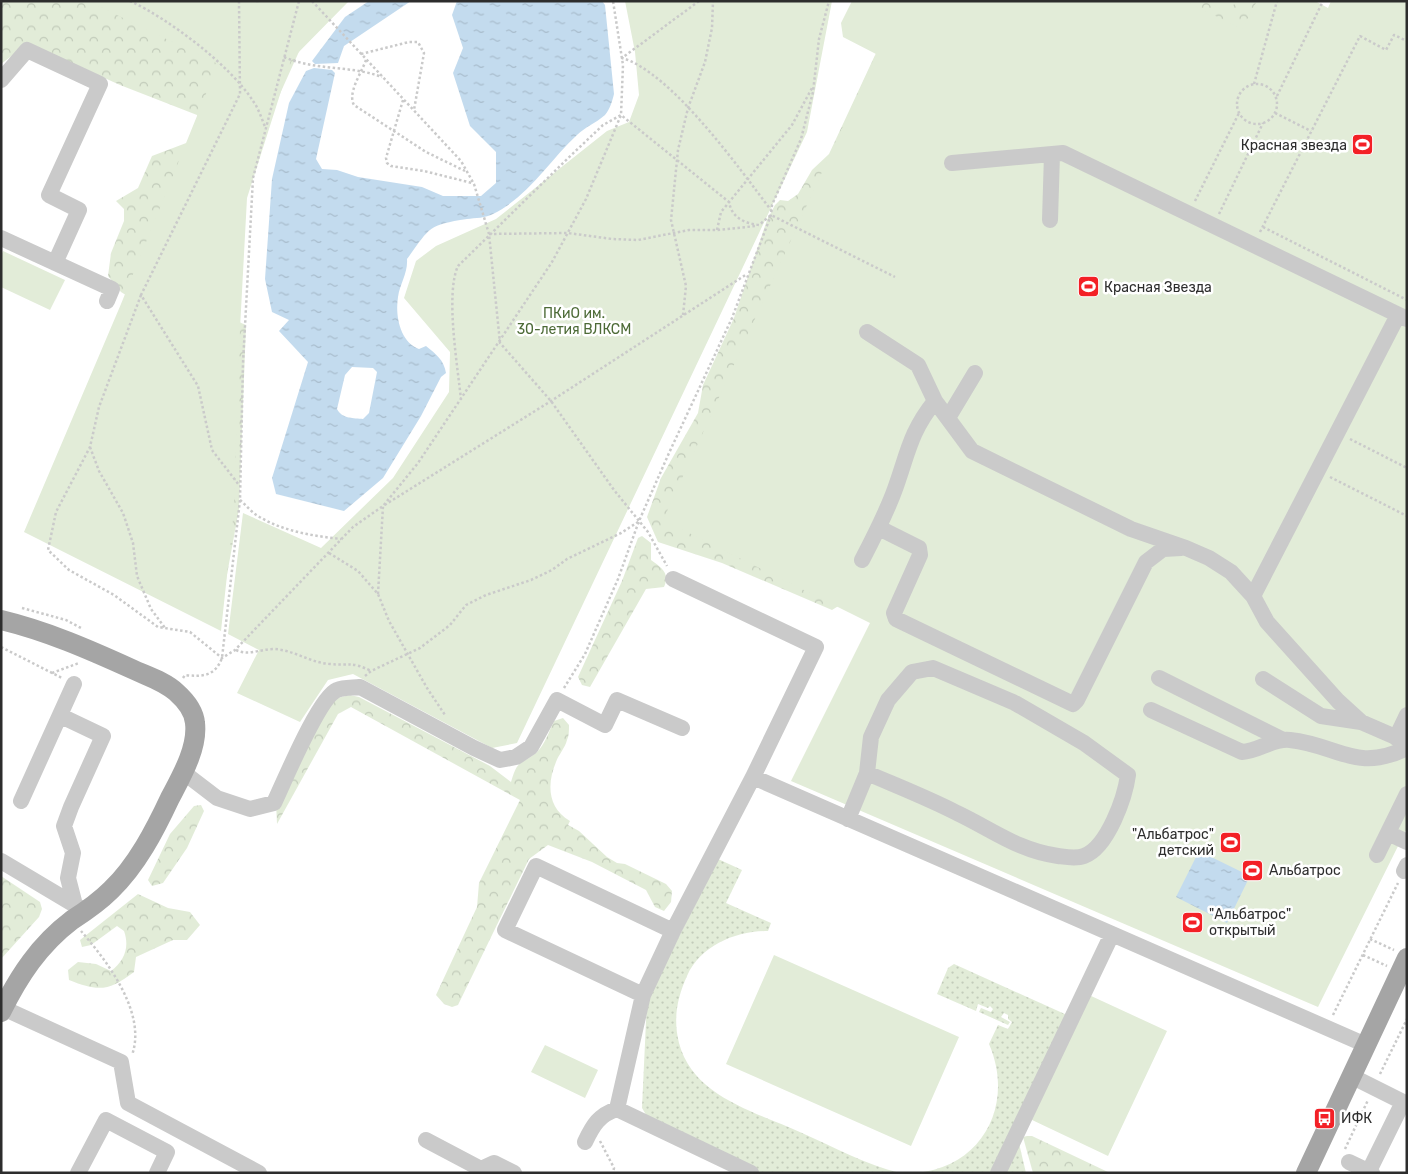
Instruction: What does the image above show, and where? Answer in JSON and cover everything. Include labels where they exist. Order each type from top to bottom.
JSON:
[{"type":"main road","points":[[1,620],[32,628],[90,650],[160,682],[174,691],[189,706],[195,724],[193,745],[184,772],[128,872],[111,890],[78,912],[32,958],[3,1003]]},
{"type":"main road","points":[[1306,1173],[1407,958]]},
{"type":"street","points":[[1,80],[27,50],[100,84],[49,196],[79,210],[55,262]]},
{"type":"street","points":[[952,163],[1063,153],[1402,317],[1337,432],[1253,596]]},
{"type":"street","points":[[1050,220],[1052,154]]},
{"type":"street","points":[[1,238],[112,289],[106,301]]},
{"type":"street","points":[[867,332],[918,366],[935,401],[972,451],[1131,530],[1186,548],[1208,558],[1231,572],[1253,596],[1267,622],[1338,701],[1361,722],[1403,743]]},
{"type":"street","points":[[948,418],[975,373]]},
{"type":"street","points":[[862,560],[879,528],[895,489],[909,442],[920,420],[935,401]]},
{"type":"street","points":[[879,528],[919,548],[920,555],[894,613],[896,619],[1067,703],[1073,704],[1077,700],[1146,562],[1163,549],[1186,548]]},
{"type":"street","points":[[617,1109],[643,995],[673,931],[754,778],[816,646],[673,579]]},
{"type":"street","points":[[848,819],[867,773],[872,737],[888,700],[912,672],[933,668],[1016,703],[1084,744],[1128,775],[1126,790],[1112,823],[1098,845],[1085,856],[1070,858],[1030,850],[1004,839],[958,813],[867,773]]},
{"type":"street","points":[[1159,678],[1283,740]]},
{"type":"street","points":[[1263,679],[1320,716],[1361,722]]},
{"type":"street","points":[[21,801],[74,684]]},
{"type":"street","points":[[184,772],[217,798],[250,809],[274,803],[321,706],[336,690],[357,688],[500,760],[516,757],[531,747],[557,700],[605,725],[616,700],[682,728]]},
{"type":"street","points":[[1151,710],[1242,752],[1249,752],[1283,740],[1292,740],[1354,758],[1371,760],[1384,758],[1403,743],[1407,715]]},
{"type":"street","points":[[61,716],[103,736],[70,807],[64,826],[73,853],[68,878],[78,912]]},
{"type":"street","points":[[754,778],[1366,1045]]},
{"type":"street","points":[[1377,855],[1407,794]]},
{"type":"street","points":[[1388,833],[1407,842]]},
{"type":"street","points":[[1,861],[78,912]]},
{"type":"street","points":[[643,995],[506,930],[536,866],[673,931]]},
{"type":"street","points":[[998,1173],[1112,934]]},
{"type":"street","points":[[3,1003],[121,1062],[128,1103],[259,1173]]},
{"type":"street","points":[[1349,1162],[1370,1172],[1405,1103],[1351,1076]]},
{"type":"street","points":[[585,1142],[602,1114],[617,1109],[751,1173]]},
{"type":"street","points":[[78,1173],[106,1120],[167,1152],[157,1173]]},
{"type":"street","points":[[426,1140],[484,1168],[514,1173]]},
{"type":"path","points":[[130,1],[146,8],[198,45],[240,84],[253,100],[266,129]]},
{"type":"path","points":[[222,658],[190,632],[158,627],[114,595],[69,570],[48,550],[56,512],[90,447],[99,406],[141,295],[240,94],[239,1]]},
{"type":"path","points":[[174,691],[185,675],[200,676],[212,673],[218,668],[222,658],[240,500],[243,363],[253,178],[299,1]]},
{"type":"path","points":[[313,2],[319,1]]},
{"type":"path","points":[[378,594],[383,506],[418,463],[500,343],[552,262],[586,199],[621,115],[622,58],[613,1]]},
{"type":"path","points":[[622,58],[699,1]]},
{"type":"path","points":[[683,315],[686,286],[671,220],[677,162],[688,108],[705,62],[712,28],[714,1]]},
{"type":"path","points":[[557,700],[584,654],[618,579],[639,521],[732,318],[771,215],[771,210],[801,139],[814,85],[819,40],[829,1]]},
{"type":"path","points":[[1254,84],[1278,1]]},
{"type":"path","points":[[1213,226],[1263,123],[1275,113],[1276,97],[1323,1]]},
{"type":"path","points":[[313,2],[461,161],[474,184],[489,234],[500,343],[551,401],[614,490],[648,532],[673,579]]},
{"type":"path","points":[[1253,245],[1360,36],[1386,50],[1394,35],[1407,41]]},
{"type":"path","points":[[361,54],[409,42],[418,42],[424,53],[414,111]]},
{"type":"path","points":[[284,57],[313,66],[362,71],[383,78]]},
{"type":"path","points":[[622,58],[632,60],[668,87],[747,178],[771,210]]},
{"type":"path","points":[[366,60],[351,101],[354,105],[426,152],[467,172]]},
{"type":"path","points":[[1263,123],[1248,122],[1239,113],[1236,101],[1239,95],[1242,90],[1254,84],[1266,86],[1276,97]]},
{"type":"path","points":[[717,230],[721,212],[792,125],[814,85]]},
{"type":"path","points":[[404,100],[386,158],[387,163],[391,166],[424,171],[474,184]]},
{"type":"path","points":[[1189,214],[1239,113]]},
{"type":"path","points":[[1275,113],[1311,131]]},
{"type":"path","points":[[621,115],[729,202],[730,209],[742,221],[759,226]]},
{"type":"path","points":[[461,400],[453,311],[454,274],[458,266],[603,125],[621,115]]},
{"type":"path","points":[[489,234],[568,233],[612,239],[638,240],[689,230],[717,230],[759,226],[771,215]]},
{"type":"path","points":[[771,215],[894,278]]},
{"type":"path","points":[[1263,226],[1407,300]]},
{"type":"path","points":[[222,658],[235,650],[353,527],[748,273]]},
{"type":"path","points":[[141,295],[198,386],[212,450],[240,486]]},
{"type":"path","points":[[1337,432],[1407,468]]},
{"type":"path","points":[[90,447],[98,471],[123,513],[133,542],[137,576],[151,609],[165,628]]},
{"type":"path","points":[[1318,470],[1407,516]]},
{"type":"path","points":[[240,500],[257,516],[284,528],[316,536],[341,539]]},
{"type":"path","points":[[357,688],[371,671],[420,648],[450,625],[466,605],[486,595],[531,580],[552,570],[567,559],[621,533],[639,521]]},
{"type":"path","points":[[329,553],[358,572],[378,594],[389,620],[426,688],[450,722]]},
{"type":"path","points":[[1,647],[74,684]]},
{"type":"path","points":[[235,650],[244,654],[272,649],[286,651],[330,664],[356,663],[371,671]]},
{"type":"path","points":[[52,673],[84,661]]},
{"type":"path","points":[[1327,1028],[1405,868]]},
{"type":"path","points":[[78,912],[96,948],[120,984],[135,1025],[135,1045],[124,1078]]},
{"type":"path","points":[[1363,954],[1387,966],[1394,951],[1370,939]]},
{"type":"path","points":[[593,1126],[614,1168],[613,1173]]},
{"type":"green space","points":[[1,1],[317,1],[302,45],[250,160],[232,319],[246,325],[239,509],[226,580],[140,304],[121,292],[108,276],[111,253],[124,221],[124,209],[116,201],[138,188],[152,156],[202,137],[197,115],[120,85],[36,47],[26,45],[1,64]]},
{"type":"green space","points":[[88,1],[349,1],[291,60],[247,198],[238,366],[234,510],[221,631],[24,532],[121,304],[218,64]]},
{"type":"green space","name":"ПКиО им. 30-летия ВЛКСМ","points":[[625,1],[832,1],[807,132],[517,743],[492,748],[353,674],[328,680],[300,722],[237,693],[259,650],[228,634],[243,513],[321,548],[393,478],[449,392],[450,352],[404,298],[416,261],[436,246],[496,219],[607,131],[629,122],[639,95],[635,52]]},
{"type":"green space","name":"Красная Звезда","points":[[852,1],[1185,1],[1242,29],[1257,1],[1315,1],[1328,8],[1331,1],[1407,1],[1407,828],[1318,1007],[791,781],[870,623],[663,520],[876,54],[843,37],[841,23]]},
{"type":"green space","points":[[1149,1],[1270,1],[1252,46]]},
{"type":"green space","points":[[1206,1],[1237,1],[1227,12]]},
{"type":"green space","points":[[876,53],[840,605],[832,610],[722,563],[658,542],[647,517],[661,478],[698,413],[703,385],[734,318],[767,220],[780,200],[788,201],[798,194],[812,170],[829,154]]},
{"type":"green space","points":[[3,251],[65,280],[50,310],[1,287],[1,256]]},
{"type":"green space","points":[[642,536],[651,543],[651,560],[664,571],[666,582],[664,587],[646,589],[590,687],[582,685],[578,677],[622,581],[638,538]]},
{"type":"green space","points":[[350,695],[359,697],[490,766],[511,782],[518,766],[536,753],[542,746],[554,721],[563,718],[569,725],[569,735],[557,759],[550,786],[553,802],[557,809],[562,816],[570,821],[568,825],[579,831],[607,857],[666,884],[672,891],[671,902],[664,911],[655,907],[646,890],[592,862],[548,845],[529,859],[458,1005],[452,1007],[444,1004],[436,995],[477,907],[479,883],[520,800],[351,707],[338,714],[277,824],[276,802],[327,706],[337,698]]},
{"type":"green space","points":[[201,805],[204,811],[187,848],[163,883],[152,886],[148,880],[170,834],[194,806]]},
{"type":"green space","points":[[718,859],[742,870],[726,903],[771,923],[768,931],[744,934],[721,942],[710,948],[693,965],[681,992],[676,1017],[679,1043],[686,1062],[712,1090],[747,1110],[862,1161],[900,1173],[762,1173],[648,1118],[642,1108],[647,1000]]},
{"type":"green space","points":[[1,876],[40,902],[42,909],[39,917],[1,959]]},
{"type":"green space","points":[[138,894],[168,908],[190,912],[200,925],[187,940],[173,940],[136,957],[134,972],[118,983],[103,988],[96,988],[69,980],[68,970],[78,962],[96,964],[111,971],[119,963],[125,954],[126,937],[124,931],[117,926],[91,945],[82,947],[80,940]]},
{"type":"green space","points":[[774,955],[959,1037],[911,1146],[726,1064]]},
{"type":"green space","points":[[954,964],[1067,1015],[991,1173],[916,1173],[939,1168],[959,1159],[975,1145],[987,1129],[995,1110],[998,1089],[996,1067],[989,1044],[998,1025],[1008,1029],[1012,1022],[1008,1019],[1008,1015],[1004,1013],[1001,1017],[1010,1022],[1008,1025],[979,1012],[981,1008],[991,1012],[993,1009],[990,1006],[988,1008],[978,1004],[976,1011],[937,994],[948,968]]},
{"type":"green space","points":[[1089,995],[1167,1031],[1108,1156],[1030,1119]]},
{"type":"green space","points":[[545,1045],[598,1070],[585,1098],[531,1072]]},
{"type":"green space","points":[[1032,1136],[1110,1173],[1033,1173],[1023,1137]]},
{"type":"green space","points":[[1018,1139],[1026,1173],[1000,1173]]},
{"type":"water","points":[[369,1],[411,1],[344,46],[338,63],[315,64],[312,61],[345,17]]},
{"type":"water","points":[[457,1],[602,1],[605,5],[614,94],[611,105],[605,115],[577,135],[538,178],[506,207],[487,216],[444,223],[437,226],[426,234],[407,259],[397,304],[400,328],[407,341],[413,346],[419,349],[426,346],[436,355],[443,364],[446,373],[441,377],[421,416],[383,478],[344,511],[276,494],[272,478],[308,362],[279,331],[289,320],[272,312],[265,279],[272,179],[289,103],[306,71],[314,68],[332,70],[335,73],[316,159],[322,169],[337,170],[358,177],[422,187],[443,196],[481,196],[496,183],[496,152],[470,126],[453,73],[463,48],[452,15]],"holes":[[[352,367],[373,368],[377,372],[369,413],[363,419],[342,415],[337,409],[345,375]]]},
{"type":"water","name":"Альбатрос","points":[[1199,851],[1250,876],[1227,923],[1176,897]]},
{"type":"place","name":"Красная звезда","points":[[1363,145]]},
{"type":"place","name":"Красная Звезда","points":[[1088,287]]},
{"type":"place","name":"\"Альбатрос\" детский","points":[[1230,842]]},
{"type":"place","name":"Альбатрос","points":[[1253,870]]},
{"type":"place","name":"\"Альбатрос\" открытый","points":[[1193,922]]},
{"type":"place","name":"ИФК","points":[[1325,1118]]}]
